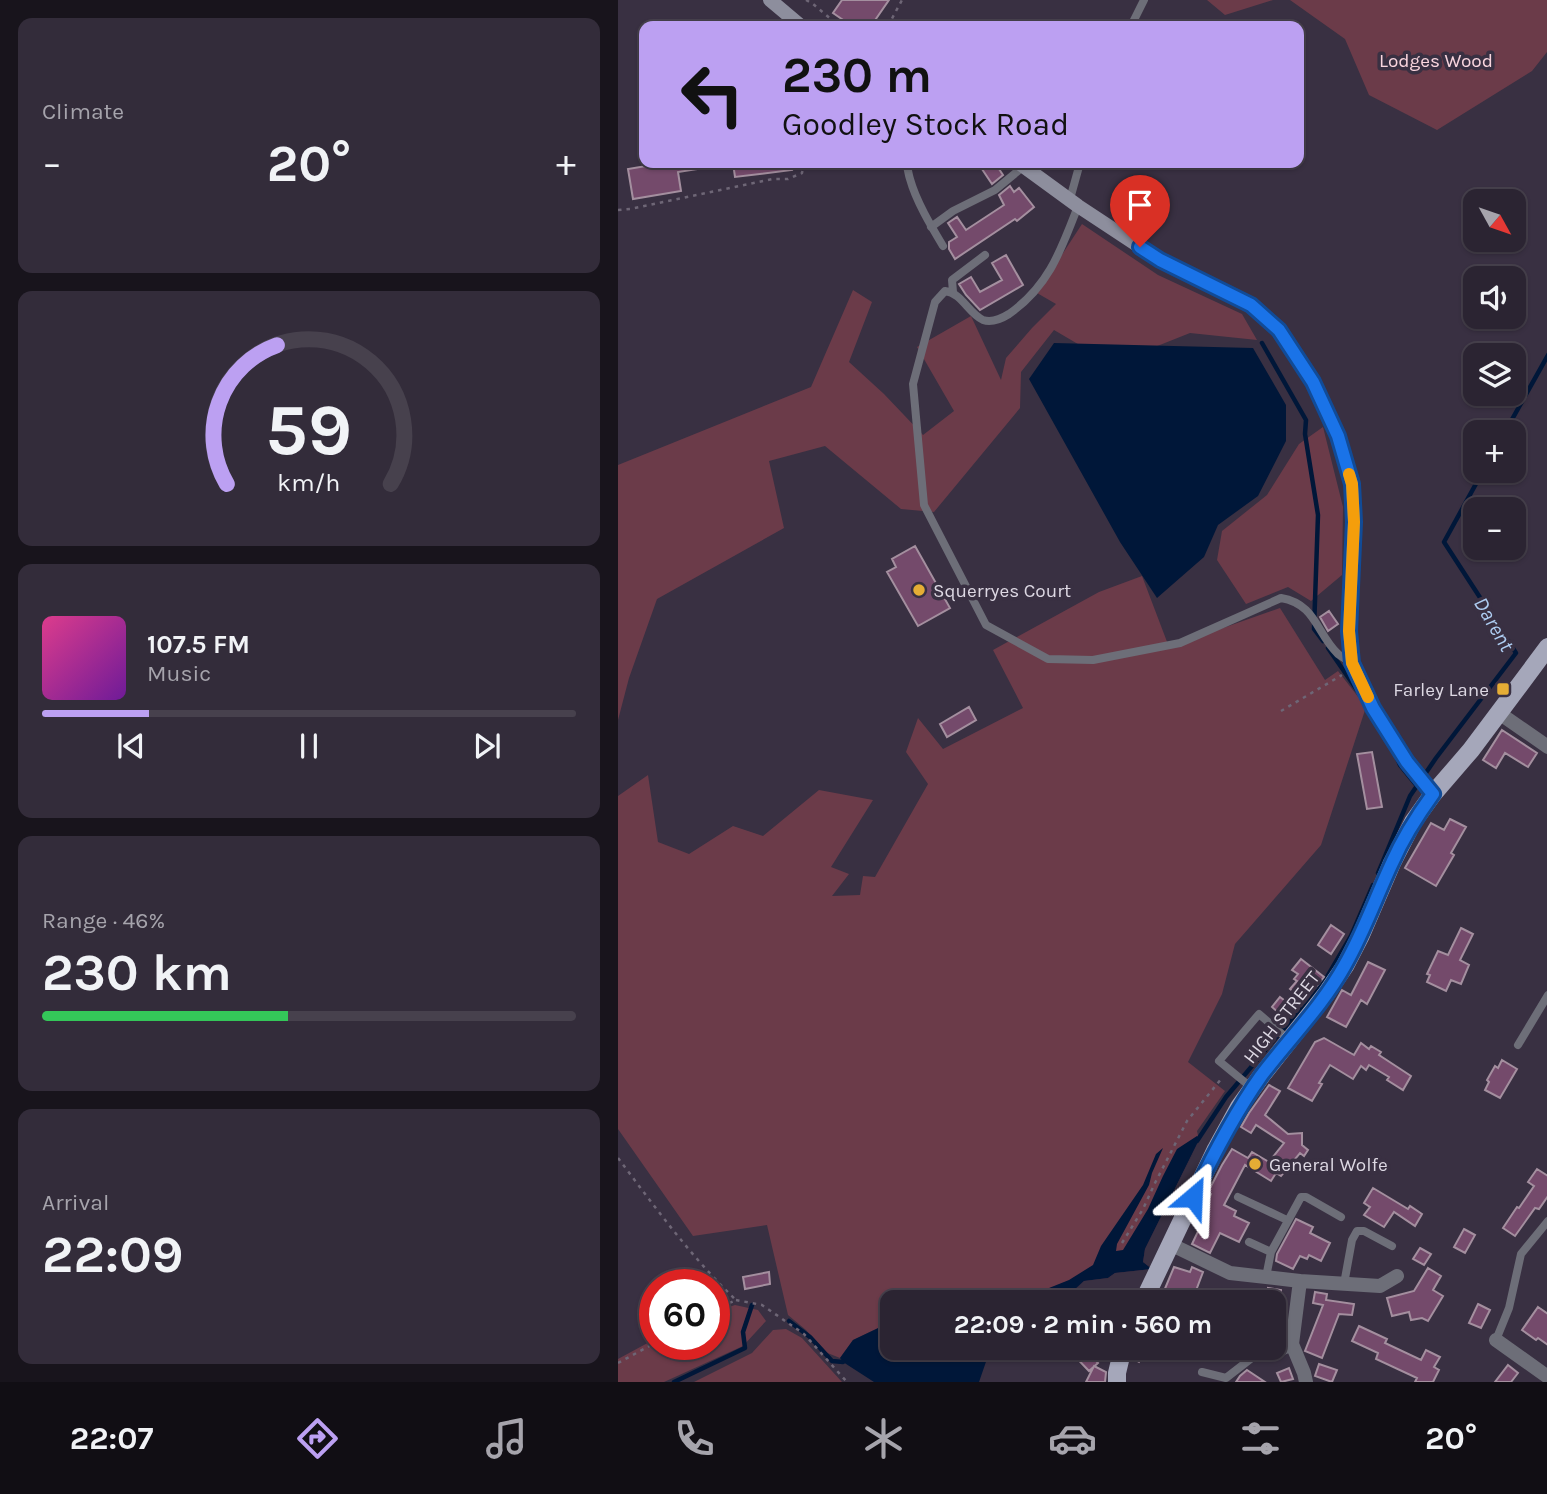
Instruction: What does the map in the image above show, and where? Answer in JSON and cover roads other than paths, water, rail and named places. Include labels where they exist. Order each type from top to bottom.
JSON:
[{"type":"main road","name":"HIGH STREET","points":[[1149,1290],[1248,1085],[1326,994],[1345,966],[1397,853],[1430,790],[1471,750],[1547,648]]},
{"type":"main road","points":[[1117,1382],[1120,1360]]},
{"type":"street","points":[[770,0],[795,21]]},
{"type":"street","points":[[1026,168],[1160,260],[1251,305],[1279,330],[1313,382],[1338,436],[1352,484],[1354,522],[1349,631],[1353,665],[1373,708],[1430,790]]},
{"type":"street","points":[[1499,713],[1547,747]]},
{"type":"street","points":[[1170,1244],[1230,1273],[1380,1286],[1397,1276]]},
{"type":"street","points":[[1300,1281],[1292,1344],[1306,1382]]},
{"type":"street","points":[[1496,1340],[1547,1377]]},
{"type":"street","points":[[1286,1347],[1292,1344]]},
{"type":"lane","points":[[1134,21],[1144,0]]},
{"type":"lane","points":[[908,168],[909,178],[931,227],[943,246]]},
{"type":"lane","points":[[931,227],[953,211],[995,190],[1017,168]]},
{"type":"lane","points":[[1079,168],[1074,203],[1054,265],[1044,279],[1024,303],[1000,320],[986,321],[953,292],[945,290],[935,302],[913,384],[924,505],[986,625],[1048,659],[1093,660],[1180,643],[1281,598],[1292,600],[1306,609],[1338,654],[1353,665]]},
{"type":"lane","points":[[953,292],[952,280],[985,255]]},
{"type":"lane","points":[[1518,1045],[1547,995]]},
{"type":"lane","points":[[1248,1085],[1219,1062],[1259,1014],[1287,1037]]},
{"type":"lane","points":[[1266,1277],[1271,1252],[1298,1200],[1303,1196],[1341,1217]]},
{"type":"lane","points":[[1238,1197],[1287,1220]]},
{"type":"lane","points":[[1496,1340],[1509,1308],[1521,1254],[1547,1221]]},
{"type":"lane","points":[[1344,1284],[1356,1231],[1364,1231],[1392,1246]]},
{"type":"lane","points":[[1249,1242],[1271,1252]]},
{"type":"lane","points":[[1202,1372],[1226,1378],[1249,1360]]},
{"type":"water","points":[[1054,343],[1253,348],[1286,405],[1286,441],[1258,496],[1218,525],[1204,557],[1157,598],[1120,542],[1029,379]]},
{"type":"water","points":[[1197,1136],[1199,1140],[1145,1249],[1143,1262],[1152,1269],[1115,1273],[1108,1278],[1084,1281],[1074,1290],[1044,1290],[1069,1280],[1093,1265],[1101,1246],[1143,1185],[1156,1154],[1163,1148],[1149,1185],[1117,1244],[1116,1251],[1123,1250],[1148,1209],[1177,1149]]},
{"type":"water","points":[[880,1327],[880,1360],[987,1360],[979,1382],[874,1382],[840,1358],[853,1340]]},
{"type":"waterway","points":[[1262,343],[1306,420],[1305,434],[1318,515],[1314,629],[1323,641]]},
{"type":"waterway","name":"Darent","points":[[1512,420],[1548,355]]},
{"type":"waterway","name":"Darent","points":[[1378,873],[1410,796],[1516,653],[1444,542],[1476,483]]},
{"type":"waterway","points":[[1328,648],[1357,690]]},
{"type":"waterway","points":[[1397,758],[1417,786]]},
{"type":"waterway","name":"Darent","points":[[1197,1141],[1226,1097],[1327,977],[1351,936],[1373,885]]},
{"type":"waterway","points":[[674,1382],[745,1348],[743,1332],[752,1305]]},
{"type":"waterway","points":[[789,1321],[810,1337],[832,1361],[843,1362]]},
{"type":"place","name":"Squerryes Court","points":[[919,590]]},
{"type":"place","name":"Farley Lane","points":[[1503,689]]},
{"type":"place","name":"General Wolfe","points":[[1255,1164]]},
{"type":"park label","name":"Lodges Wood","points":[[1436,60]]}]
